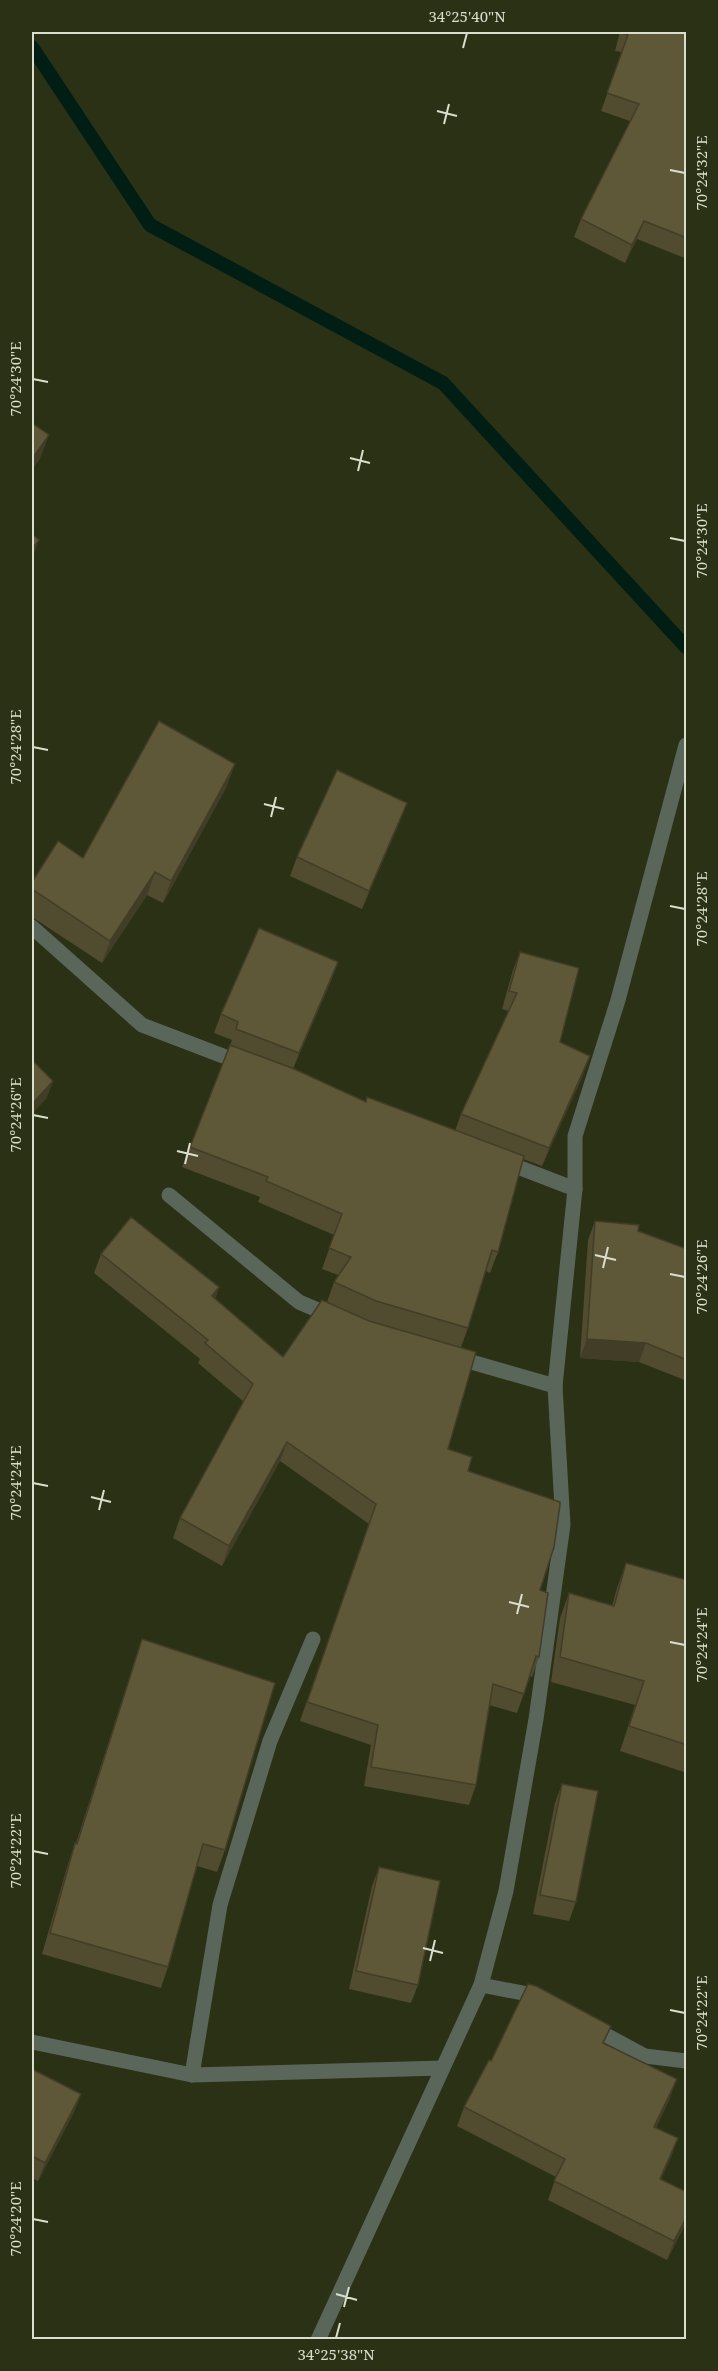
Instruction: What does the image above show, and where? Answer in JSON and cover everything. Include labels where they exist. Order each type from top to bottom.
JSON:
[{"type":"street","points":[[318,2340],[481,1985],[506,1891],[536,1719],[563,1525],[555,1386],[575,1188],[575,1136],[618,1000],[687,745]]},
{"type":"street","points":[[32,927],[142,1026],[253,1067]]},
{"type":"street","points":[[486,1155],[575,1188]]},
{"type":"street","points":[[169,1195],[299,1302],[346,1323]]},
{"type":"street","points":[[443,1354],[555,1386]]},
{"type":"street","points":[[192,2075],[220,1905],[270,1740],[313,1639]]},
{"type":"street","points":[[481,1985],[533,1995],[553,2007]]},
{"type":"street","points":[[574,2018],[645,2056],[687,2061]]},
{"type":"street","points":[[32,2042],[192,2075],[442,2068]]},
{"type":"building","points":[[622,32],[687,32],[687,238],[644,221],[632,245],[581,219],[639,104],[607,93],[628,35]]},
{"type":"building","points":[[32,423],[49,435],[32,459]]},
{"type":"building","points":[[32,534],[39,540],[32,549]]},
{"type":"building","points":[[159,721],[235,764],[171,881],[155,872],[110,941],[32,889],[32,882],[58,841],[83,858]]},
{"type":"building","points":[[337,770],[407,803],[369,891],[297,857]]},
{"type":"building","points":[[259,928],[338,962],[299,1053],[236,1029],[238,1022],[221,1014]]},
{"type":"building","points":[[520,952],[579,968],[560,1042],[590,1056],[549,1148],[461,1114],[517,993],[509,991]]},
{"type":"building","points":[[230,1045],[292,1068],[366,1102],[367,1097],[524,1156],[498,1252],[492,1250],[468,1328],[376,1301],[334,1282],[351,1257],[329,1248],[342,1214],[266,1181],[268,1177],[190,1147]]},
{"type":"building","points":[[32,1060],[53,1081],[32,1104]]},
{"type":"building","points":[[131,1217],[219,1287],[212,1296],[283,1357],[322,1300],[369,1321],[476,1352],[448,1449],[472,1457],[468,1471],[560,1502],[560,1505],[554,1547],[540,1590],[548,1593],[539,1657],[536,1656],[524,1694],[493,1684],[476,1785],[371,1767],[378,1725],[307,1702],[376,1504],[287,1442],[229,1546],[180,1518],[253,1384],[205,1343],[208,1340],[101,1254]]},
{"type":"building","points":[[595,1221],[639,1225],[638,1231],[687,1249],[687,1360],[646,1343],[587,1339]]},
{"type":"building","points":[[626,1563],[687,1580],[687,1745],[629,1726],[644,1681],[560,1657],[569,1593],[614,1606]]},
{"type":"building","points":[[142,1639],[275,1683],[225,1850],[203,1844],[168,1967],[50,1933],[75,1843],[77,1844]]},
{"type":"building","points":[[562,1784],[598,1791],[576,1902],[540,1895]]},
{"type":"building","points":[[379,1867],[440,1881],[418,1985],[356,1971]]},
{"type":"building","points":[[528,1984],[536,1986],[611,2026],[603,2043],[677,2079],[654,2127],[678,2138],[660,2179],[687,2192],[687,2216],[674,2241],[554,2181],[565,2159],[464,2107],[489,2060],[491,2061]]},
{"type":"building","points":[[32,2069],[81,2094],[45,2163],[32,2156]]},
{"type":"waterway","points":[[32,47],[150,225],[443,383],[686,647]]}]
